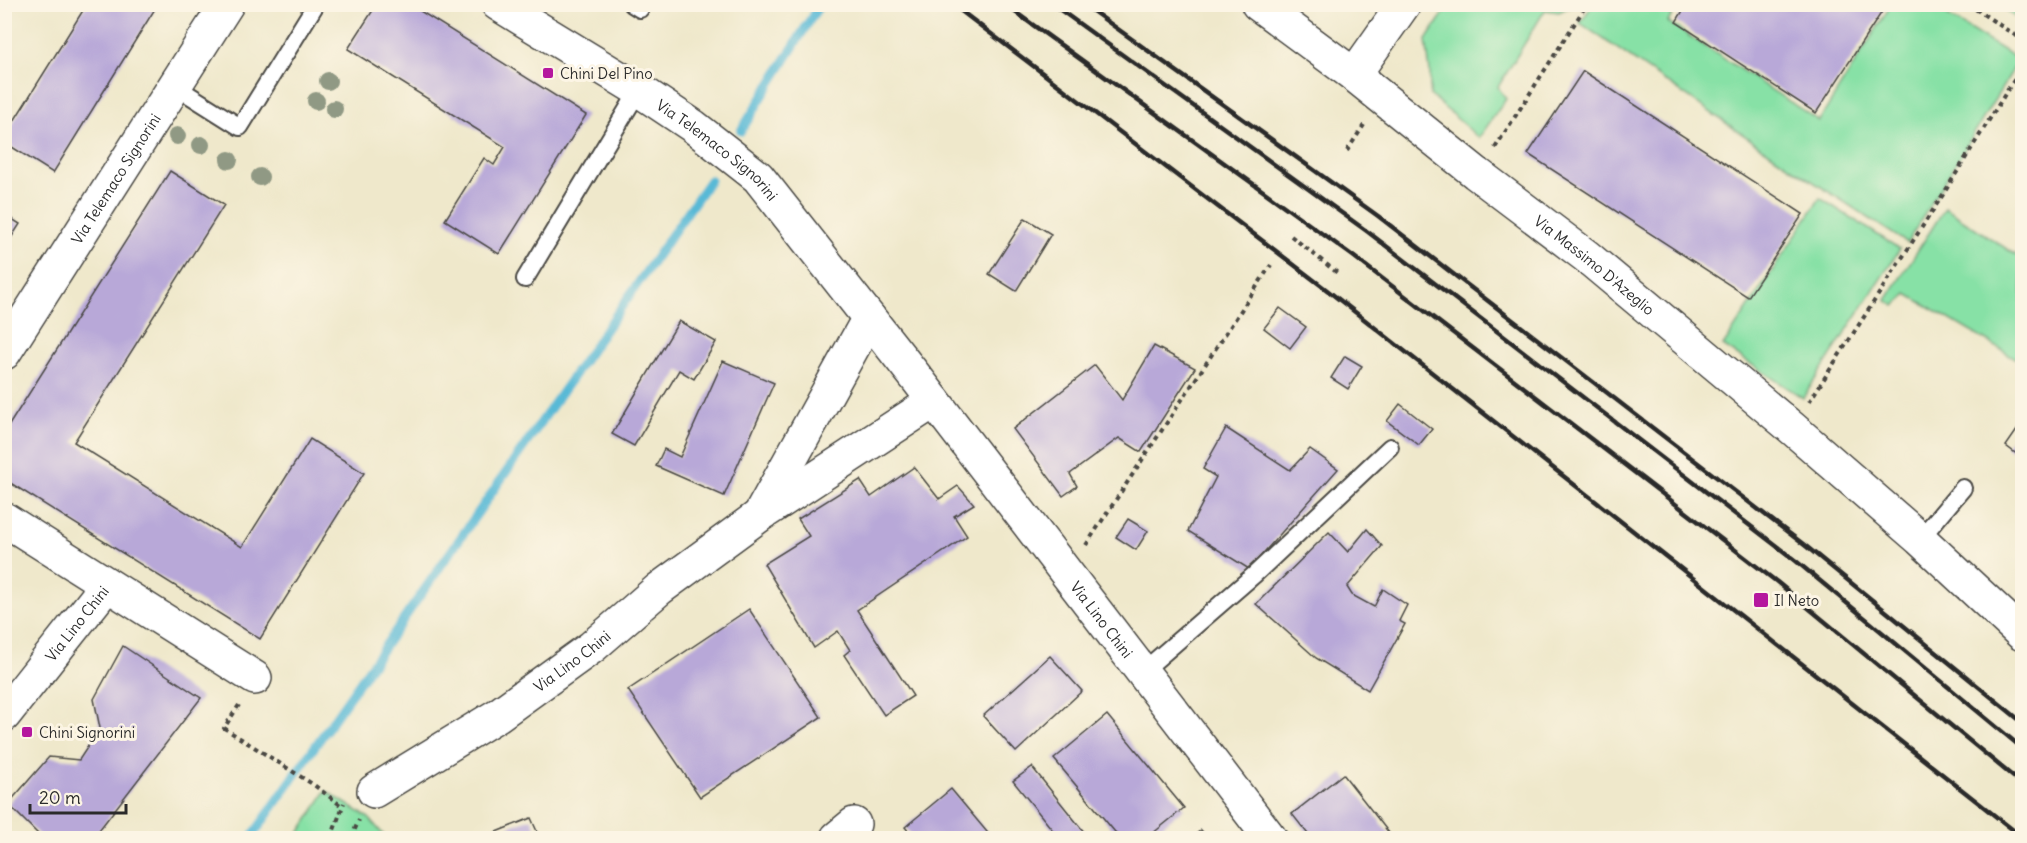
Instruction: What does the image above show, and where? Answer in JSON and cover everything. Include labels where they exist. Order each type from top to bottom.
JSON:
[{"type":"street","name":"Via Telemaco Signorini","points":[[4,352],[227,4]]},
{"type":"street","name":"Via Telemaco Signorini","points":[[498,4],[639,90],[693,126],[758,177],[868,318]]},
{"type":"street","name":"Via Massimo D'Azeglio","points":[[1258,4],[1354,75],[1476,173],[1586,256],[1792,428],[1920,539],[2022,634]]},
{"type":"street","points":[[1354,75],[1404,4]]},
{"type":"street","name":"Via Lino Chini","points":[[760,515],[868,318],[1270,838]]},
{"type":"street","name":"Via Lino Chini","points":[[374,791],[498,715],[592,647],[659,589],[760,515],[934,401]]},
{"type":"street","points":[[4,519],[107,585]]},
{"type":"street","name":"Via Lino Chini","points":[[4,715],[107,585],[255,678]]},
{"type":"lane","points":[[175,87],[240,128],[316,4]]},
{"type":"lane","points":[[525,279],[639,90]]},
{"type":"lane","points":[[1142,672],[1254,575],[1390,447]]},
{"type":"lane","points":[[1920,539],[1963,488]]},
{"type":"path","points":[[1476,173],[1497,145],[1587,4]]},
{"type":"path","points":[[1968,4],[2022,40]]},
{"type":"path","points":[[1792,428],[2022,72]]},
{"type":"path","points":[[1291,236],[1340,275]]},
{"type":"path","points":[[1066,575],[1271,265]]},
{"type":"path","points":[[255,678],[224,728],[314,785],[343,807]]},
{"type":"green space","points":[[1593,4],[1678,5],[1668,22],[1819,121],[1891,5],[1931,5],[2019,60],[1907,243],[1792,168],[1580,23]]},
{"type":"green space","points":[[1449,5],[1573,5],[1559,12],[1545,10],[1498,87],[1506,99],[1479,138],[1430,95],[1426,40]]},
{"type":"green space","points":[[1998,5],[2022,5],[2022,22]]},
{"type":"green space","points":[[1820,198],[1900,249],[1803,398],[1723,346]]},
{"type":"green space","points":[[1945,208],[2022,259],[2022,362],[1907,294],[1895,306],[1886,300]]},
{"type":"green space","points":[[326,791],[369,818],[386,838],[296,838]]},
{"type":"building","points":[[87,4],[158,4],[53,173],[4,142],[4,137]]},
{"type":"building","points":[[377,4],[409,4],[586,115],[499,254],[445,220],[484,158],[494,165],[505,147],[348,49]]},
{"type":"building","points":[[1687,4],[1887,4],[1816,113],[1676,22]]},
{"type":"building","points":[[1583,71],[1803,214],[1748,297],[1528,154]]},
{"type":"building","points":[[170,171],[224,205],[74,442],[242,547],[310,439],[364,473],[260,639],[4,479],[4,433]]},
{"type":"building","points":[[4,214],[20,224],[4,249]]},
{"type":"building","points":[[1025,218],[1051,234],[1016,291],[989,274]]},
{"type":"building","points":[[1280,308],[1306,327],[1290,348],[1264,328]]},
{"type":"building","points":[[679,321],[716,342],[694,379],[679,370],[634,446],[612,434]]},
{"type":"building","points":[[1154,346],[1195,368],[1141,452],[1119,438],[1070,474],[1077,486],[1063,496],[1013,429],[1095,365],[1122,400]]},
{"type":"building","points":[[1345,356],[1362,366],[1348,389],[1331,378]]},
{"type":"building","points":[[723,361],[774,383],[724,496],[656,466],[664,449],[680,457]]},
{"type":"building","points":[[1400,404],[1432,429],[1419,445],[1387,421]]},
{"type":"building","points":[[2022,423],[2022,458],[2006,446]]},
{"type":"building","points":[[1226,428],[1290,470],[1310,449],[1338,469],[1249,569],[1188,531],[1216,477],[1203,469]]},
{"type":"building","points":[[914,467],[939,499],[958,486],[974,504],[954,516],[967,536],[857,610],[913,696],[884,715],[844,655],[850,650],[838,631],[814,648],[764,564],[809,536],[798,519],[860,480],[871,497]]},
{"type":"building","points":[[1128,519],[1148,531],[1136,550],[1116,537]]},
{"type":"building","points":[[1367,529],[1382,546],[1347,587],[1352,595],[1374,607],[1383,589],[1407,605],[1399,621],[1405,624],[1368,690],[1316,658],[1256,604],[1329,532],[1348,552]]},
{"type":"building","points":[[749,609],[821,717],[700,797],[628,690]]},
{"type":"building","points":[[123,646],[201,698],[93,838],[42,838],[8,804],[49,757],[79,760],[100,728],[94,699]]},
{"type":"building","points":[[1050,656],[1082,691],[1016,752],[983,716]]},
{"type":"building","points":[[1107,715],[1184,808],[1147,838],[1120,838],[1054,759]]},
{"type":"building","points":[[1032,767],[1089,838],[1059,838],[1013,781]]},
{"type":"building","points":[[1343,774],[1393,838],[1311,838],[1292,814]]},
{"type":"building","points":[[951,789],[992,838],[914,838],[905,827]]},
{"type":"building","points":[[531,818],[540,838],[481,838]]},
{"type":"building","points":[[1201,830],[1208,838],[1191,838]]},
{"type":"waterway","points":[[741,131],[820,4]]},
{"type":"waterway","points":[[251,838],[710,180]]},
{"type":"railway","points":[[952,4],[1327,290],[2022,837]]},
{"type":"railway","points":[[1004,4],[1353,256],[1777,582],[2022,784]]},
{"type":"railway","points":[[1052,4],[1368,232],[1796,561],[2022,748]]},
{"type":"railway","points":[[1083,4],[1378,216],[1807,547],[2022,722]]},
{"type":"place","name":"Chini Del Pino","points":[[548,73]]},
{"type":"place","name":"Il Neto","points":[[1761,600]]},
{"type":"place","name":"Chini Signorini","points":[[27,732]]}]
